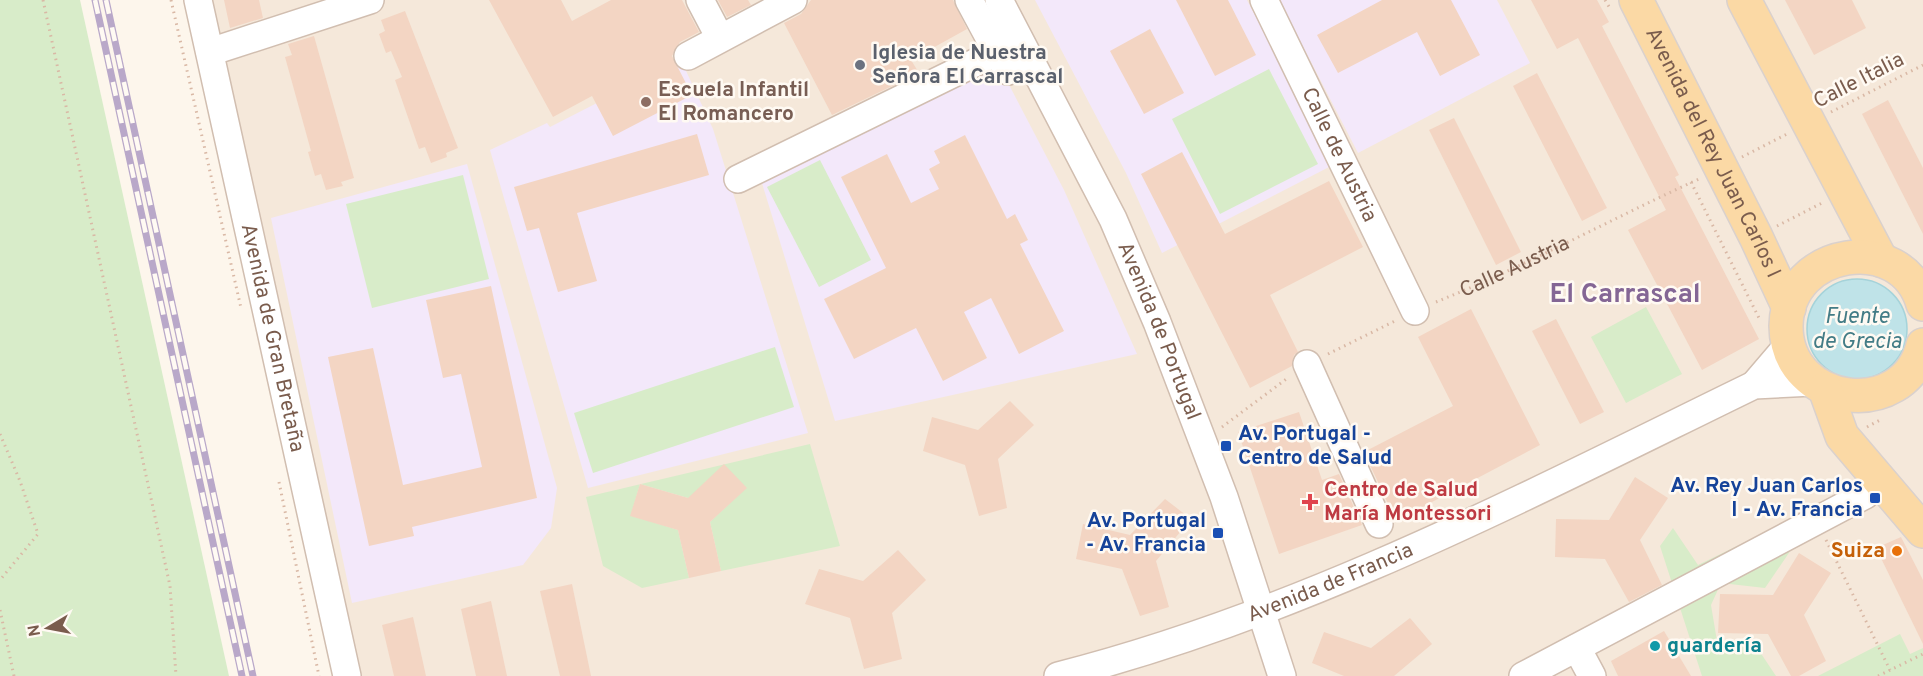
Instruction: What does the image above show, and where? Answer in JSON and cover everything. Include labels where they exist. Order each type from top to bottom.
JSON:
[{"type":"main road","name":"Avenida del Rey Juan Carlos I","points":[[1636,0],[1756,237],[1776,316]]},
{"type":"main road","points":[[1744,0],[1881,260]]},
{"type":"main road","points":[[1922,298],[1905,275],[1881,260],[1858,256],[1835,259],[1815,270],[1776,316],[1786,326],[1795,362],[1819,385],[1842,436],[1923,531]]},
{"type":"main road","points":[[1819,385],[1852,396],[1880,393],[1904,379],[1920,356],[1923,345]]},
{"type":"street","name":"Avenida de Gran Bretaña","points":[[198,0],[347,676]]},
{"type":"street","points":[[210,52],[370,0]]},
{"type":"street","points":[[700,0],[720,38]]},
{"type":"street","points":[[688,56],[793,0]]},
{"type":"street","points":[[969,0],[1008,71],[1030,59]]},
{"type":"street","name":"Avenida de Portugal","points":[[999,0],[1113,219],[1157,322],[1203,440],[1263,613],[1282,676]]},
{"type":"street","name":"Calle de Austria","points":[[1264,0],[1415,311]]},
{"type":"street","points":[[738,180],[997,52]]},
{"type":"street","name":"Avenida de Francia","points":[[1058,676],[1263,613],[1412,549],[1754,385],[1789,344]]},
{"type":"street","points":[[1307,364],[1379,524]]},
{"type":"street","name":"Avenida de Francia","points":[[1754,385],[1819,385]]},
{"type":"street","points":[[1523,676],[1864,495]]},
{"type":"street","points":[[1577,648],[1592,676]]},
{"type":"path","points":[[43,0],[170,586],[176,676]]},
{"type":"path","points":[[171,0],[241,311]]},
{"type":"path","name":"Calle Italia","points":[[1721,168],[1923,65]]},
{"type":"path","name":"Calle Austria","points":[[1203,440],[1307,364],[1415,311],[1485,283],[1721,168]]},
{"type":"path","points":[[1691,182],[1726,252],[1776,316]]},
{"type":"path","points":[[1726,252],[1844,191]]},
{"type":"path","points":[[0,434],[20,481],[38,534],[0,580]]},
{"type":"path","points":[[277,472],[319,676]]},
{"type":"path","points":[[1817,521],[1890,670]]},
{"type":"path","points":[[0,610],[14,676]]},
{"type":"path","points":[[1878,676],[1923,654]]},
{"type":"shaded area","points":[[198,0],[1923,0],[1923,676],[347,676]]},
{"type":"shaded area","points":[[1035,0],[1247,0],[1333,165],[1162,253],[1126,173]]},
{"type":"shaded area","points":[[1279,0],[1497,0],[1530,63],[1358,153]]},
{"type":"shaded area","points":[[681,60],[713,129],[808,433],[588,488],[490,150],[547,123],[550,127]]},
{"type":"shaded area","points":[[996,60],[1064,190],[1137,354],[835,421],[761,180]]},
{"type":"shaded area","points":[[467,164],[557,488],[551,528],[523,565],[352,603],[271,218]]},
{"type":"green space","points":[[0,0],[80,0],[229,676],[0,676]]},
{"type":"green space","points":[[1269,69],[1318,164],[1220,214],[1172,119]]},
{"type":"green space","points":[[820,160],[871,260],[819,287],[767,187]]},
{"type":"green space","points":[[463,175],[489,279],[372,308],[346,204]]},
{"type":"green space","points":[[1646,307],[1682,374],[1626,403],[1591,337]]},
{"type":"green space","points":[[775,347],[794,407],[593,473],[574,413]]},
{"type":"green space","points":[[810,444],[840,546],[721,571],[710,522],[746,488],[688,498],[640,484]]},
{"type":"green space","points":[[640,484],[631,515],[678,530],[689,578],[642,588],[603,566],[586,497]]},
{"type":"green space","points":[[1673,528],[1698,565],[1770,530],[1795,544],[1765,588],[1721,583],[1711,605],[1717,641],[1756,646],[1776,676],[1702,676],[1660,546]]},
{"type":"green space","points":[[1900,634],[1910,654],[1923,648],[1923,676],[1818,676]]},
{"type":"water","name":"Fuente de Grecia","points":[[1857,279],[1876,283],[1892,294],[1903,310],[1907,329],[1903,348],[1892,364],[1876,375],[1857,379],[1838,375],[1822,364],[1811,348],[1807,329],[1811,310],[1822,294],[1838,283]]},
{"type":"building","points":[[224,0],[259,0],[263,18],[230,28]]},
{"type":"building","points":[[489,0],[561,0],[572,21],[611,0],[682,0],[699,32],[680,42],[672,56],[692,95],[613,136],[592,96],[553,117]]},
{"type":"building","points":[[718,0],[748,0],[751,5],[727,17]]},
{"type":"building","name":"Iglesia de Nuestra Señora El Carrascal","points":[[811,0],[953,0],[967,29],[911,60],[919,73],[832,115],[784,23],[801,14]]},
{"type":"building","points":[[1176,0],[1228,0],[1256,55],[1215,76]]},
{"type":"building","points":[[1382,0],[1451,0],[1480,55],[1440,76],[1417,32],[1338,73],[1317,35]]},
{"type":"building","points":[[1531,0],[1597,0],[1609,22],[1602,26],[1679,175],[1675,177],[1759,339],[1702,370],[1628,230],[1666,210],[1578,38],[1557,49]]},
{"type":"building","points":[[1785,0],[1852,0],[1866,28],[1814,55]]},
{"type":"building","points":[[405,11],[458,148],[446,153],[447,157],[431,163],[425,147],[419,149],[395,80],[402,77],[391,51],[386,53],[379,34],[385,31],[381,20]]},
{"type":"building","points":[[1150,29],[1184,93],[1144,114],[1110,51]]},
{"type":"building","points":[[314,36],[354,178],[341,182],[343,186],[326,190],[321,174],[315,176],[308,152],[311,151],[285,57],[292,55],[288,44]]},
{"type":"building","points":[[1537,73],[1607,208],[1582,221],[1513,86]]},
{"type":"building","points":[[1888,100],[1923,168],[1923,234],[1862,114]]},
{"type":"building","points":[[1454,118],[1521,252],[1496,265],[1429,130]]},
{"type":"building","points":[[697,134],[709,175],[577,213],[597,281],[558,292],[539,228],[527,231],[514,187]]},
{"type":"building","points":[[965,135],[1007,219],[1015,214],[1028,240],[1020,244],[1064,331],[1019,354],[991,298],[964,312],[987,358],[943,381],[916,328],[854,359],[824,299],[886,268],[841,177],[887,154],[911,203],[939,189],[929,169],[940,163],[934,151]]},
{"type":"building","points":[[1182,152],[1225,234],[1329,181],[1363,247],[1270,295],[1298,352],[1294,355],[1292,366],[1250,388],[1141,174]]},
{"type":"building","points":[[491,286],[537,498],[412,527],[414,536],[369,546],[328,357],[373,348],[403,485],[482,467],[461,374],[443,378],[426,300]]},
{"type":"building","points":[[1471,309],[1540,445],[1396,521],[1364,452],[1453,406],[1418,337]]},
{"type":"building","points":[[1556,319],[1604,412],[1580,424],[1532,331]]},
{"type":"building","points":[[1010,401],[1034,425],[998,459],[1007,508],[979,516],[965,465],[923,451],[932,417],[978,430]]},
{"type":"building","name":"Centro de Salud María Montessori","points":[[1299,412],[1322,480],[1339,474],[1362,525],[1279,554],[1238,432]]},
{"type":"building","points":[[724,464],[747,488],[710,522],[721,571],[689,578],[678,530],[630,516],[640,484],[688,498]]},
{"type":"building","points":[[1635,477],[1668,498],[1640,540],[1662,585],[1629,602],[1605,559],[1555,557],[1556,519],[1609,520]]},
{"type":"building","points":[[1165,499],[1191,519],[1156,561],[1169,607],[1140,616],[1122,569],[1076,559],[1083,524],[1130,535]]},
{"type":"building","points":[[1901,537],[1923,580],[1923,644],[1876,548]]},
{"type":"building","points":[[898,550],[926,580],[892,613],[902,659],[864,669],[850,618],[805,604],[819,569],[863,581]]},
{"type":"building","points":[[1799,553],[1831,573],[1804,615],[1826,661],[1799,676],[1791,676],[1768,634],[1718,633],[1720,594],[1773,595]]},
{"type":"building","points":[[572,584],[591,676],[560,676],[540,591]]},
{"type":"building","points":[[491,601],[507,676],[476,676],[461,609]]},
{"type":"building","points":[[413,617],[426,676],[394,676],[382,625]]},
{"type":"building","points":[[1410,618],[1432,644],[1394,676],[1344,676],[1312,663],[1324,632],[1371,648]]},
{"type":"building","name":"guardería","points":[[1664,631],[1691,676],[1618,676],[1611,661]]},
{"type":"railway","points":[[95,0],[242,676]]},
{"type":"railway","points":[[106,0],[253,676]]},
{"type":"place","name":"Iglesia de Nuestra Señora El Carrascal","points":[[860,65]]},
{"type":"place","name":"Escuela Infantil El Romancero","points":[[646,102]]},
{"type":"place","name":"Av. Portugal - Centro de Salud","points":[[1226,446]]},
{"type":"place","name":"Av. Rey Juan Carlos I - Av. Francia","points":[[1875,498]]},
{"type":"place","name":"Centro de Salud María Montessori","points":[[1310,502]]},
{"type":"place","name":"Av. Portugal - Av. Francia","points":[[1218,533]]},
{"type":"place","name":"Suiza","points":[[1897,551]]},
{"type":"place","name":"guardería","points":[[1655,646]]},
{"type":"district","name":"El Carrascal","points":[[1625,295]]}]
